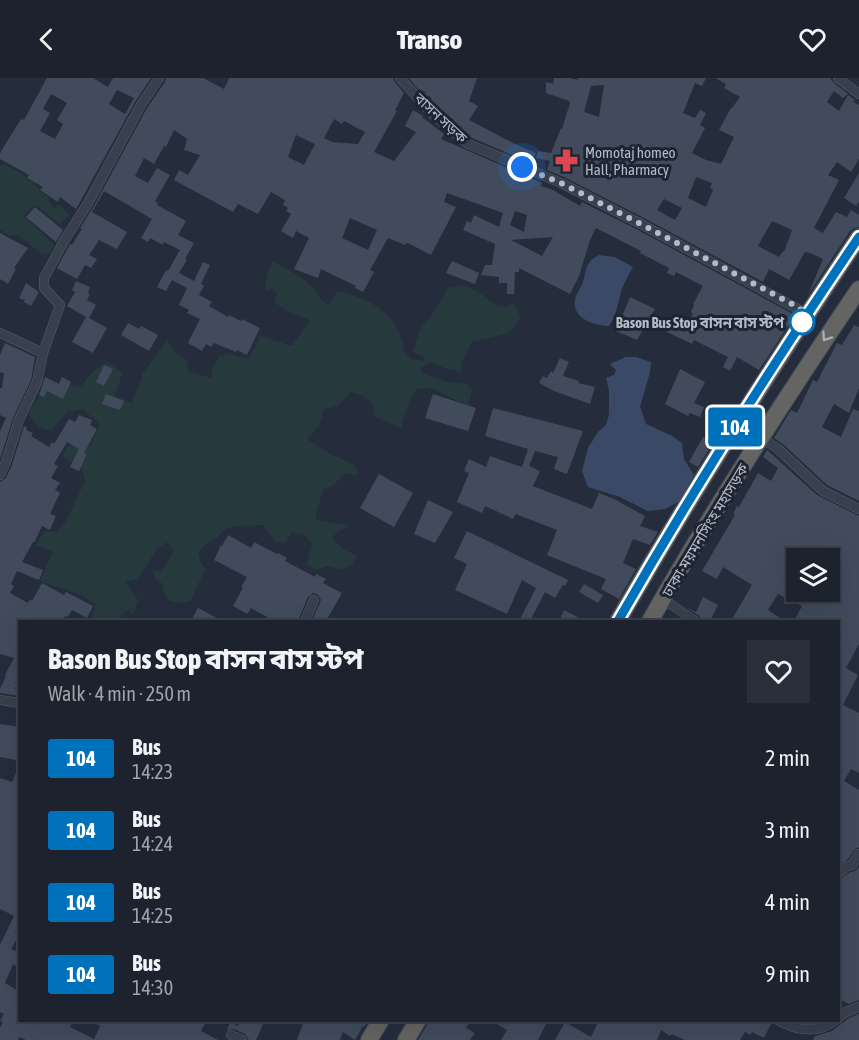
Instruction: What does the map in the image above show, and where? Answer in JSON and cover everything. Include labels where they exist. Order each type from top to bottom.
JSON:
[{"type":"highway","points":[[619,620],[773,366],[859,237]]},
{"type":"highway","name":"ঢাকা-ময়মনসিংহ মহাসড়ক","points":[[652,620],[761,437],[859,289]]},
{"type":"highway","points":[[369,1040],[380,1022]]},
{"type":"highway","points":[[406,1040],[417,1022]]},
{"type":"street","points":[[0,475],[19,420],[37,382],[43,353],[60,305],[44,288],[44,278],[141,105],[159,78]]},
{"type":"street","name":"বাসন সড়ক","points":[[400,78],[433,115],[466,143],[561,183],[807,314]]},
{"type":"street","points":[[838,78],[859,94]]},
{"type":"street","points":[[0,333],[43,353]]},
{"type":"street","points":[[761,437],[778,449],[824,491],[859,509]]},
{"type":"street","points":[[663,599],[694,620]]},
{"type":"street","points":[[305,620],[314,600]]},
{"type":"street","points":[[0,700],[18,704]]},
{"type":"street","points":[[840,872],[852,865],[859,854]]},
{"type":"street","points":[[840,1017],[859,1007]]},
{"type":"street","points":[[781,1022],[810,1030],[828,1026],[833,1022]]},
{"type":"street","points":[[231,1035],[242,1040]]},
{"type":"green space","points":[[3,164],[23,174],[49,198],[49,202],[55,208],[59,205],[70,215],[59,224],[36,205],[32,206],[24,216],[54,245],[50,253],[42,254],[18,235],[11,236],[0,230],[0,167]]},
{"type":"green space","points":[[273,262],[288,270],[304,280],[320,299],[329,305],[337,291],[361,298],[382,310],[397,328],[404,352],[411,359],[423,361],[426,358],[413,352],[421,327],[432,315],[449,287],[464,285],[480,293],[497,306],[507,307],[514,302],[520,318],[515,327],[505,334],[472,342],[461,364],[461,372],[432,362],[424,365],[420,371],[448,382],[465,383],[472,390],[468,406],[431,388],[416,389],[408,404],[401,428],[375,417],[372,403],[361,395],[350,392],[340,404],[324,409],[319,426],[307,439],[328,453],[354,465],[358,472],[356,476],[346,473],[332,486],[324,488],[315,515],[317,520],[349,526],[332,537],[343,549],[357,555],[352,564],[343,570],[327,566],[316,570],[307,565],[312,544],[304,534],[292,532],[286,542],[276,542],[263,525],[237,526],[225,529],[198,553],[201,564],[206,568],[190,601],[182,603],[170,601],[164,593],[162,583],[154,578],[154,571],[160,571],[166,565],[174,550],[166,542],[156,550],[138,579],[125,582],[138,600],[134,614],[128,610],[120,616],[125,620],[90,620],[96,605],[77,594],[40,581],[53,552],[36,545],[45,531],[57,532],[66,521],[85,481],[82,468],[62,457],[67,448],[76,441],[90,446],[97,433],[99,422],[83,410],[68,411],[51,431],[39,427],[28,414],[48,381],[80,387],[106,361],[122,373],[115,396],[132,403],[143,373],[167,340],[177,354],[186,359],[189,372],[212,378],[212,370],[219,356],[231,354],[249,359],[260,336],[292,346],[310,320],[288,312],[274,302],[277,295],[273,289],[266,291],[269,269]]},
{"type":"water","points":[[599,255],[615,257],[633,267],[623,286],[616,313],[609,326],[585,320],[575,307],[587,266]]},
{"type":"water","points":[[626,357],[636,357],[651,362],[640,407],[646,424],[682,443],[684,459],[694,475],[680,501],[665,509],[648,511],[620,497],[588,487],[582,471],[588,448],[598,432],[606,425],[609,415],[609,391],[606,378],[614,375],[616,370],[610,364]]},
{"type":"building","points":[[47,78],[93,78],[108,87],[113,78],[151,78],[135,102],[76,209],[60,197],[58,202],[40,190],[43,187],[27,178],[29,175],[0,159],[0,153],[21,119],[24,120]],"holes":[[[117,90],[134,98],[125,114],[109,104]],[[51,94],[67,103],[57,120],[63,124],[55,139],[40,131],[50,113],[43,109]]]},
{"type":"building","points":[[166,78],[203,78],[224,89],[229,78],[393,78],[404,93],[395,110],[397,111],[374,152],[394,161],[416,132],[405,126],[413,110],[444,134],[441,139],[542,183],[541,186],[551,189],[580,206],[582,202],[795,315],[759,370],[737,357],[730,371],[723,367],[728,357],[694,340],[692,344],[667,332],[670,326],[684,332],[693,314],[691,312],[693,304],[703,286],[676,272],[674,276],[667,273],[669,268],[596,228],[570,294],[519,268],[519,272],[515,272],[514,294],[507,294],[507,283],[499,283],[499,277],[481,275],[485,265],[492,265],[495,244],[463,230],[467,221],[471,223],[474,215],[499,227],[503,213],[447,193],[444,202],[456,207],[431,255],[410,244],[405,245],[388,238],[370,270],[374,272],[363,292],[355,288],[356,286],[321,269],[318,278],[294,269],[309,238],[296,231],[293,238],[281,231],[291,214],[283,205],[285,200],[271,192],[258,214],[238,204],[233,212],[174,180],[179,170],[188,175],[200,155],[184,150],[187,139],[174,130],[154,164],[144,158],[135,176],[148,183],[157,168],[170,175],[155,201],[157,205],[186,221],[178,235],[194,243],[179,273],[194,281],[203,262],[210,265],[201,284],[204,286],[199,295],[212,302],[209,306],[228,317],[229,315],[241,321],[242,319],[260,328],[247,355],[214,343],[211,347],[206,344],[202,351],[188,343],[200,319],[187,313],[189,310],[179,305],[187,288],[172,280],[166,291],[157,287],[180,250],[164,242],[163,245],[150,238],[148,242],[141,238],[152,219],[104,191],[92,212],[127,232],[117,249],[99,240],[89,255],[97,259],[91,268],[85,265],[77,279],[57,268],[70,244],[72,245],[82,229],[80,228],[147,108]],"holes":[[[334,119],[342,124],[344,121],[365,132],[358,144],[332,142],[324,138]],[[296,135],[315,144],[304,165],[288,157]],[[515,211],[527,215],[524,232],[510,225]],[[350,218],[377,230],[368,250],[342,238]],[[553,237],[542,256],[511,240],[523,239]]]},
{"type":"building","points":[[409,78],[477,78],[469,101],[478,106],[469,120],[536,153],[531,163],[470,137],[452,123],[454,120],[431,103],[424,94],[426,92],[418,89]]},
{"type":"building","points":[[554,78],[578,80],[578,78],[706,78],[702,86],[695,83],[683,113],[695,118],[700,110],[706,113],[700,125],[705,128],[692,153],[721,164],[734,137],[719,130],[740,97],[724,88],[726,84],[715,78],[830,78],[848,94],[843,98],[834,91],[827,102],[839,111],[848,95],[855,100],[853,102],[859,105],[859,159],[851,172],[837,162],[828,175],[839,180],[814,228],[823,233],[836,212],[847,217],[851,210],[859,215],[859,227],[850,231],[808,295],[823,259],[810,253],[805,252],[789,280],[769,269],[763,282],[644,218],[547,170],[550,161],[536,158],[538,151],[551,153],[570,103],[546,93],[546,82],[553,84]],"holes":[[[604,85],[599,117],[584,112],[591,86]],[[696,177],[712,183],[710,188],[713,190],[706,207],[688,198]],[[664,199],[682,208],[675,220],[657,210]],[[772,221],[792,230],[784,252],[779,257],[758,246]]]},
{"type":"building","points":[[859,173],[859,202],[856,206],[844,198]]},
{"type":"building","points":[[35,207],[63,230],[56,242],[26,217]]},
{"type":"building","points":[[0,233],[28,248],[14,268],[16,269],[8,284],[0,279]]},
{"type":"building","points":[[452,261],[479,273],[475,284],[446,273]]},
{"type":"building","points":[[76,281],[90,287],[87,300],[96,305],[89,318],[107,328],[93,353],[72,342],[86,317],[67,306],[75,292],[72,290]]},
{"type":"building","points":[[26,283],[39,292],[31,306],[19,298]]},
{"type":"building","points":[[630,297],[655,309],[637,340],[616,331]]},
{"type":"building","points":[[128,323],[139,329],[141,326],[158,335],[149,351],[121,335]]},
{"type":"building","points":[[854,325],[859,327],[859,388],[849,413],[834,404],[822,427],[841,437],[853,409],[859,411],[859,501],[827,485],[774,438],[791,410],[797,413],[813,380],[817,382],[837,343],[842,345]]},
{"type":"building","points":[[5,343],[35,357],[31,380],[13,418],[0,459],[0,431],[6,418],[0,415],[0,388],[2,388],[4,373],[0,372],[0,355]]},
{"type":"building","points":[[560,358],[569,362],[563,376],[595,387],[590,404],[539,383],[543,376],[547,378],[551,371],[553,373]]},
{"type":"building","points":[[104,365],[113,369],[104,386],[96,382]]},
{"type":"building","points":[[680,369],[705,382],[694,403],[704,407],[700,417],[690,413],[688,416],[665,404]]},
{"type":"building","points":[[45,377],[59,384],[62,377],[71,382],[63,399],[47,391],[44,397],[39,395]]},
{"type":"building","points":[[106,394],[124,401],[120,410],[102,404]]},
{"type":"building","points":[[433,394],[476,408],[468,431],[425,418]]},
{"type":"building","points":[[493,408],[583,431],[567,474],[554,469],[558,457],[535,451],[529,466],[540,471],[533,486],[592,509],[599,493],[645,516],[640,526],[658,532],[650,545],[633,539],[623,563],[636,569],[619,599],[601,589],[606,579],[547,555],[557,530],[516,514],[513,519],[485,506],[482,513],[457,502],[469,473],[464,471],[469,459],[486,467],[490,456],[522,467],[528,449],[485,436]]},
{"type":"building","points":[[79,415],[92,420],[90,425],[97,429],[84,453],[87,454],[79,471],[70,467],[79,449],[67,442],[54,464],[58,466],[51,478],[60,483],[55,490],[60,493],[50,514],[56,516],[50,530],[42,526],[22,562],[43,570],[39,580],[17,571],[10,593],[28,603],[30,599],[32,601],[42,583],[64,595],[66,592],[93,606],[87,618],[72,610],[63,620],[18,620],[18,679],[15,689],[18,690],[18,696],[0,693],[5,675],[14,658],[0,654],[0,482],[6,478],[12,465],[24,426],[26,430],[33,433],[31,436],[49,447],[52,442],[54,444],[69,419],[75,422]]},
{"type":"building","points":[[721,427],[698,467],[689,462],[703,437],[712,442]]},
{"type":"building","points":[[767,450],[817,495],[859,516],[859,644],[846,668],[858,675],[843,705],[859,713],[859,773],[851,769],[844,781],[859,790],[859,847],[840,864],[840,620],[795,620],[802,606],[794,602],[840,602],[840,548],[786,548],[786,598],[778,594],[768,610],[783,620],[732,620],[752,585],[723,567],[717,579],[702,571],[735,515],[733,514],[737,506],[739,507],[758,473],[771,481],[778,468],[763,457]]},
{"type":"building","points":[[379,474],[413,493],[394,527],[360,508]]},
{"type":"building","points":[[428,500],[453,512],[435,543],[414,534]]},
{"type":"building","points":[[467,531],[568,580],[555,598],[545,592],[531,620],[520,620],[536,588],[522,580],[507,614],[455,590],[467,564],[454,558]]},
{"type":"building","points":[[228,535],[251,548],[254,542],[287,558],[285,561],[315,577],[316,574],[326,579],[323,583],[342,593],[327,620],[312,620],[321,600],[313,593],[308,597],[298,620],[272,620],[251,608],[247,614],[233,606],[247,577],[214,560]]},
{"type":"building","points":[[584,584],[603,595],[598,603],[579,592]]},
{"type":"building","points":[[703,597],[718,605],[710,620],[701,620],[686,607],[696,612]]},
{"type":"building","points":[[198,608],[221,620],[192,620]]},
{"type":"building","points":[[564,610],[583,620],[559,620]]},
{"type":"building","points":[[0,724],[18,727],[18,761],[0,757]]},
{"type":"building","points":[[18,769],[18,928],[15,933],[18,937],[11,949],[18,952],[18,967],[13,964],[5,983],[18,991],[18,1022],[73,1022],[70,1027],[94,1039],[100,1026],[93,1022],[206,1022],[201,1031],[218,1040],[26,1040],[20,1037],[18,1040],[0,1040],[0,1028],[3,1022],[0,1021],[4,1014],[0,1012],[0,945],[14,916],[0,909],[0,778],[12,782]]},
{"type":"building","points":[[859,867],[859,1000],[849,1004],[840,1000],[840,880]]},
{"type":"building","points":[[859,1014],[859,1040],[813,1040],[815,1036],[832,1031],[849,1018]]},
{"type":"building","points":[[230,1022],[238,1026],[239,1022],[264,1022],[256,1040],[249,1040],[245,1034],[234,1029],[227,1030]]},
{"type":"building","points":[[303,1022],[368,1022],[355,1040],[343,1032],[340,1040],[297,1040]]},
{"type":"building","points":[[428,1022],[470,1022],[466,1028],[475,1033],[470,1040],[418,1040]]},
{"type":"building","points":[[493,1022],[542,1022],[546,1024],[538,1040],[501,1040],[507,1030]]},
{"type":"building","points":[[565,1022],[591,1037],[598,1022],[772,1022],[764,1038],[752,1032],[750,1035],[745,1032],[740,1040],[685,1040],[672,1034],[670,1036],[661,1030],[657,1040],[555,1040]]},
{"type":"bus line","name":"104","points":[[619,620],[773,366],[859,237]]},
{"type":"place","name":"Momotaj homeo Hall, Pharmacy","points":[[567,161]]},
{"type":"place","name":"Bason Bus Stop বাসন বাস স্টপ","points":[[802,322]]},
{"type":"route","points":[[522,167],[561,183],[794,305],[807,314],[802,322]]}]
